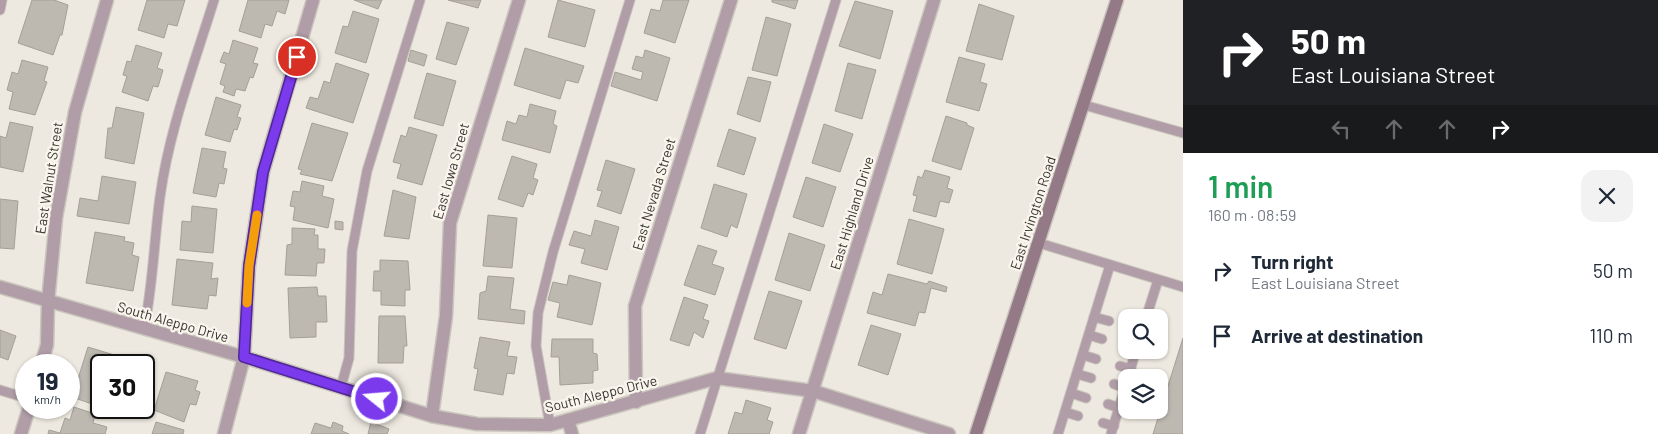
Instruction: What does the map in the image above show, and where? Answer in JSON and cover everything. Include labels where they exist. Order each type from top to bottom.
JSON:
[{"type":"main road","name":"East Irvington Road","points":[[976,434],[1117,0]]},
{"type":"street","name":"East Walnut Street","points":[[44,354],[47,345],[48,302],[56,218],[75,112],[107,0]]},
{"type":"street","points":[[224,434],[244,357],[249,266],[263,172],[313,0]]},
{"type":"street","name":"East Iowa Street","points":[[432,416],[446,316],[450,222],[519,0]]},
{"type":"street","name":"East Nevada Street","points":[[636,402],[635,306],[731,0]]},
{"type":"street","name":"East Highland Drive","points":[[800,434],[934,0]]},
{"type":"street","name":"South Aleppo Drive","points":[[0,287],[244,357],[432,416],[477,424],[550,425],[717,378],[812,391],[949,434]]},
{"type":"street","points":[[21,434],[25,419]]},
{"type":"street","points":[[568,420],[572,434]]},
{"type":"lane","points":[[0,10],[2,0]]},
{"type":"lane","points":[[144,329],[151,296],[160,196],[177,122],[214,0]]},
{"type":"lane","points":[[341,387],[348,358],[352,251],[366,171],[420,0]]},
{"type":"lane","points":[[550,425],[536,346],[538,313],[553,252],[630,0]]},
{"type":"lane","points":[[700,434],[836,0]]},
{"type":"lane","points":[[1084,105],[1183,133]]},
{"type":"lane","points":[[1039,243],[1183,288]]},
{"type":"lane","points":[[1061,433],[1065,412],[1110,265]]},
{"type":"lane","points":[[1149,309],[1158,280]]},
{"type":"lane","points":[[1094,316],[1109,321]]},
{"type":"lane","points":[[1089,335],[1102,340]]},
{"type":"lane","points":[[1082,355],[1096,359]]},
{"type":"lane","points":[[1120,366],[1124,369]]},
{"type":"lane","points":[[1077,374],[1091,378]]},
{"type":"lane","points":[[1114,384],[1118,385]]},
{"type":"lane","points":[[0,390],[15,395]]},
{"type":"lane","points":[[1071,393],[1086,398]]},
{"type":"lane","points":[[1108,404],[1118,408]]},
{"type":"lane","points":[[1103,423],[1112,430],[1118,411]]},
{"type":"lane","points":[[1065,412],[1078,416]]},
{"type":"building","points":[[32,0],[54,0],[68,5],[62,35],[60,35],[53,55],[18,43]]},
{"type":"building","points":[[147,0],[185,0],[177,26],[168,24],[164,38],[138,30]]},
{"type":"building","points":[[248,0],[289,0],[285,14],[277,11],[272,26],[265,24],[261,38],[239,31]]},
{"type":"building","points":[[354,0],[382,0],[378,9]]},
{"type":"building","points":[[448,0],[481,0],[478,8]]},
{"type":"building","points":[[558,0],[595,10],[585,47],[548,37]]},
{"type":"building","points":[[663,0],[689,0],[675,43],[644,33],[651,9],[660,11]]},
{"type":"building","points":[[772,0],[798,0],[795,9],[772,2]]},
{"type":"building","points":[[855,1],[893,11],[880,59],[839,46]]},
{"type":"building","points":[[979,4],[1014,16],[1002,60],[966,51]]},
{"type":"building","points":[[353,11],[379,19],[366,63],[335,53],[343,26],[348,27]]},
{"type":"building","points":[[766,17],[791,24],[777,76],[752,70]]},
{"type":"building","points":[[447,22],[469,28],[456,65],[436,59]]},
{"type":"building","points":[[233,40],[258,48],[253,63],[258,64],[253,78],[250,77],[245,91],[236,89],[234,96],[223,92],[225,86],[220,84],[226,64],[220,62],[224,52],[229,54]]},
{"type":"building","points":[[136,45],[162,53],[157,68],[163,70],[158,87],[153,86],[148,101],[122,92],[127,76],[123,75],[127,61],[131,62]]},
{"type":"building","points":[[525,48],[584,66],[578,83],[566,80],[560,99],[514,85]]},
{"type":"building","points":[[411,50],[427,55],[424,66],[408,61]]},
{"type":"building","points":[[645,50],[670,58],[657,101],[611,86],[615,72],[641,80],[643,72],[632,69],[636,56],[643,58]]},
{"type":"building","points":[[959,57],[985,64],[980,82],[987,84],[979,111],[946,102]]},
{"type":"building","points":[[22,60],[48,67],[44,81],[47,82],[35,115],[9,109],[13,92],[7,90],[12,72],[18,74]]},
{"type":"building","points":[[336,63],[369,74],[353,123],[306,108],[310,97],[318,99],[324,81],[330,83]]},
{"type":"building","points":[[848,63],[876,70],[862,119],[835,111]]},
{"type":"building","points":[[427,73],[456,81],[443,126],[414,118]]},
{"type":"building","points":[[748,77],[771,82],[760,122],[737,114]]},
{"type":"building","points":[[216,97],[241,105],[237,117],[241,118],[237,130],[234,129],[230,142],[205,135]]},
{"type":"building","points":[[530,104],[556,111],[553,124],[557,126],[550,153],[502,140],[507,121],[516,124],[519,115],[527,117]]},
{"type":"building","points":[[116,107],[144,113],[134,164],[105,158],[108,128],[112,128]]},
{"type":"building","points":[[946,116],[967,123],[967,125],[974,128],[961,170],[932,161]]},
{"type":"building","points":[[10,122],[33,127],[23,172],[0,167],[0,136],[6,138]]},
{"type":"building","points":[[312,123],[348,133],[332,181],[300,174],[302,170],[298,169]]},
{"type":"building","points":[[824,124],[853,134],[840,172],[812,163]]},
{"type":"building","points":[[409,127],[437,135],[422,185],[397,178],[401,164],[393,162],[401,135],[406,137]]},
{"type":"building","points":[[729,129],[756,138],[744,175],[717,166]]},
{"type":"building","points":[[202,148],[226,152],[223,168],[227,169],[224,184],[219,183],[216,197],[193,193]]},
{"type":"building","points":[[512,156],[537,164],[533,178],[538,180],[533,195],[528,193],[523,207],[498,199]]},
{"type":"building","points":[[606,160],[635,169],[621,214],[597,206],[602,191],[597,190]]},
{"type":"building","points":[[925,170],[950,177],[947,188],[953,190],[949,203],[940,201],[936,217],[913,211],[917,196],[913,195],[918,176],[922,178]]},
{"type":"building","points":[[102,176],[136,182],[129,224],[77,216],[80,198],[98,201]]},
{"type":"building","points":[[806,177],[836,187],[823,227],[793,217]]},
{"type":"building","points":[[302,181],[324,186],[322,196],[334,199],[328,228],[293,220],[295,207],[290,206],[293,191],[300,192]]},
{"type":"building","points":[[714,184],[747,194],[737,228],[731,225],[727,237],[701,228]]},
{"type":"building","points":[[393,190],[416,197],[409,239],[384,236]]},
{"type":"building","points":[[0,199],[18,201],[14,249],[0,248]]},
{"type":"building","points":[[192,206],[217,209],[213,253],[180,250],[182,221],[191,222]]},
{"type":"building","points":[[488,215],[517,218],[512,268],[483,266]]},
{"type":"building","points":[[909,219],[944,229],[932,274],[897,264]]},
{"type":"building","points":[[595,220],[619,227],[607,270],[581,263],[585,249],[569,245],[574,231],[591,236]]},
{"type":"building","points":[[335,221],[343,222],[343,230],[335,229]]},
{"type":"building","points":[[292,228],[315,229],[314,235],[318,235],[318,249],[325,249],[324,263],[317,263],[316,276],[285,275],[287,245],[292,244]]},
{"type":"building","points":[[95,232],[125,237],[124,241],[134,243],[132,255],[139,257],[133,291],[86,283]]},
{"type":"building","points":[[789,233],[825,245],[810,291],[775,280]]},
{"type":"building","points":[[698,245],[717,251],[712,264],[724,268],[715,295],[684,285]]},
{"type":"building","points":[[177,259],[213,263],[211,279],[218,278],[216,296],[209,295],[207,309],[172,305]]},
{"type":"building","points":[[380,260],[408,261],[410,290],[405,290],[405,306],[381,305],[381,291],[373,291],[374,271],[380,271]]},
{"type":"building","points":[[888,274],[927,284],[929,281],[947,287],[946,292],[931,288],[925,313],[919,312],[915,326],[867,313],[873,292],[882,295]]},
{"type":"building","points":[[569,275],[601,283],[592,325],[557,317],[560,303],[548,300],[553,282],[567,285]]},
{"type":"building","points":[[488,276],[514,278],[510,309],[525,311],[524,324],[478,319],[480,293],[486,291]]},
{"type":"building","points":[[317,287],[318,296],[326,296],[327,322],[316,322],[316,337],[290,338],[288,288]]},
{"type":"building","points":[[769,291],[802,301],[786,349],[754,339]]},
{"type":"building","points":[[684,297],[708,305],[703,319],[709,321],[703,338],[694,332],[689,346],[670,340]]},
{"type":"building","points":[[379,316],[405,316],[407,346],[404,346],[403,363],[378,363]]},
{"type":"building","points":[[871,325],[901,334],[888,375],[858,365]]},
{"type":"building","points":[[0,330],[16,336],[8,360],[0,357]]},
{"type":"building","points":[[480,337],[510,342],[507,356],[517,357],[514,374],[507,373],[503,395],[474,390],[478,369],[474,368]]},
{"type":"building","points":[[1183,338],[1183,434],[1153,434],[1158,419],[1168,419],[1168,386]]},
{"type":"building","points":[[552,339],[593,339],[593,353],[597,354],[598,370],[593,371],[593,383],[560,385],[559,357],[551,357]]},
{"type":"building","points":[[88,347],[111,354],[90,354],[90,403],[80,400],[80,372]]},
{"type":"building","points":[[166,372],[198,381],[195,390],[200,392],[196,405],[190,404],[184,422],[155,410]]},
{"type":"building","points":[[746,400],[771,408],[767,420],[773,422],[769,434],[728,434],[735,412],[742,414]]},
{"type":"building","points":[[80,409],[90,412],[90,419],[94,419],[93,423],[107,427],[105,434],[48,434],[49,430],[60,433],[65,419],[80,419]]},
{"type":"building","points":[[156,422],[184,430],[183,434],[152,434]]},
{"type":"building","points":[[333,422],[343,426],[342,431],[349,434],[311,434],[315,423],[331,428]]},
{"type":"building","points":[[371,422],[389,429],[387,434],[368,434]]},
{"type":"slow traffic","points":[[247,303],[249,266],[257,215]]},
{"type":"route","points":[[297,57],[263,172],[249,266],[244,357],[377,399]]}]
